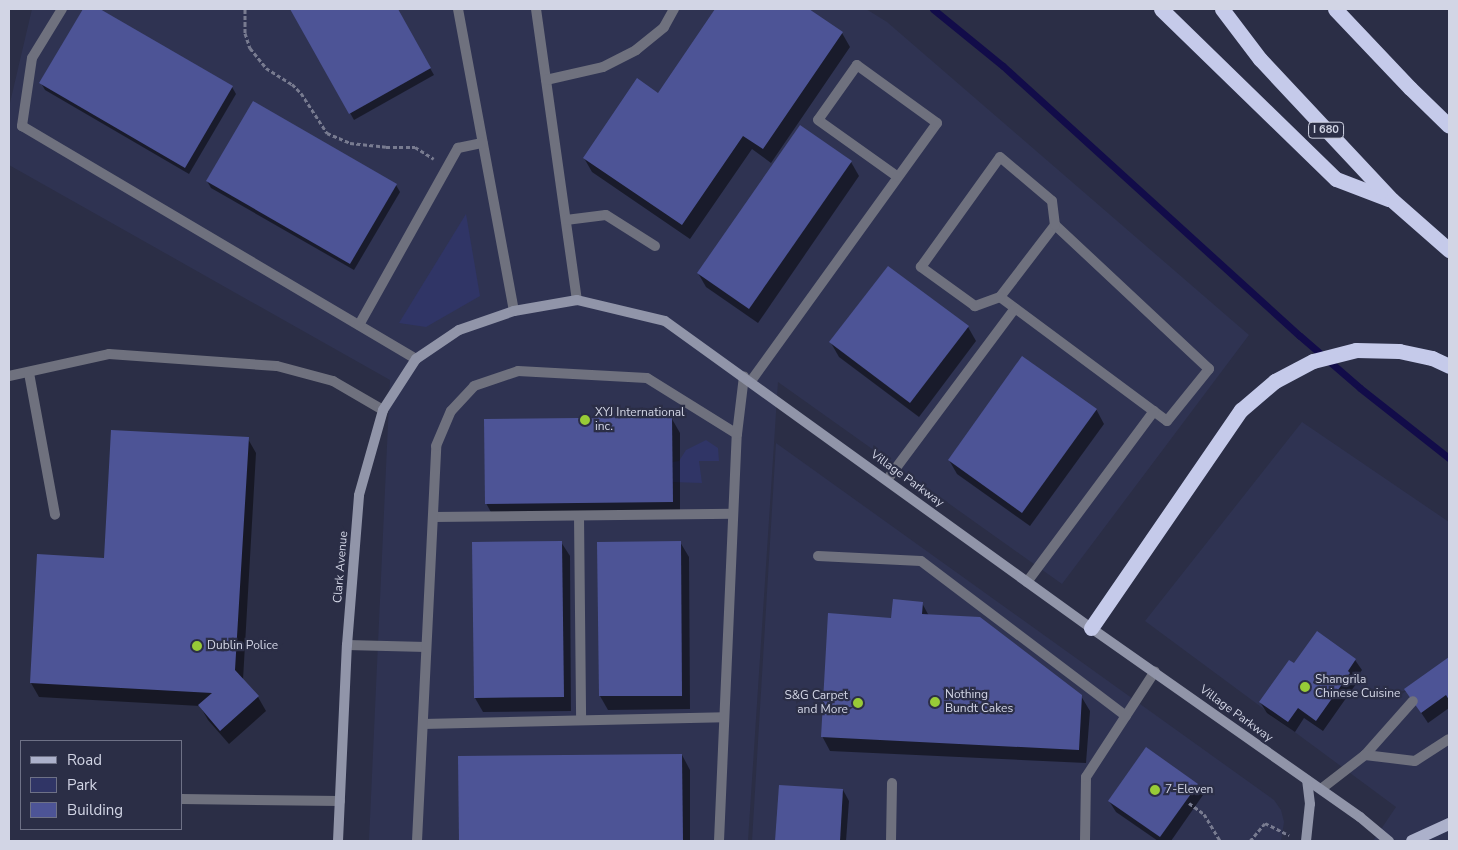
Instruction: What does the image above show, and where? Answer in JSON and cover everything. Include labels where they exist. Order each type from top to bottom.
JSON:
[{"type":"highway","points":[[1161,9],[1336,179],[1392,200]]},
{"type":"highway","points":[[1210,9],[1260,59]]},
{"type":"highway","name":"I 680","points":[[1222,9],[1260,59],[1392,200],[1449,250]]},
{"type":"highway","points":[[1335,9],[1449,126]]},
{"type":"highway","points":[[1091,628],[1241,410],[1275,381],[1313,361],[1356,350],[1399,351],[1432,358],[1449,366]]},
{"type":"main road","points":[[1412,841],[1449,824]]},
{"type":"street","name":"Village Parkway","points":[[459,330],[514,311],[577,300],[665,321],[1390,841]]},
{"type":"street","name":"Clark Avenue","points":[[338,841],[347,645],[359,495],[383,410],[416,359],[459,330]]},
{"type":"street","points":[[1306,841],[1310,804],[1307,780]]},
{"type":"lane","points":[[62,9],[32,58],[22,126],[416,359]]},
{"type":"lane","points":[[458,9],[514,311]]},
{"type":"lane","points":[[536,9],[577,300]]},
{"type":"lane","points":[[546,80],[603,67],[636,50],[664,27],[674,9]]},
{"type":"lane","points":[[719,841],[736,434],[747,379],[898,177],[937,122],[857,65],[818,120],[898,177]]},
{"type":"lane","points":[[359,325],[458,148],[482,142]]},
{"type":"lane","points":[[1000,297],[1167,421],[1209,368],[1055,225],[1052,201],[1000,157],[921,267],[975,306],[1000,297],[1055,225]]},
{"type":"lane","points":[[566,220],[606,215],[655,246]]},
{"type":"lane","points":[[887,480],[1014,308]]},
{"type":"lane","points":[[9,376],[108,354],[277,366],[333,381],[383,410]]},
{"type":"lane","points":[[417,841],[436,446],[451,411],[474,386],[518,371],[647,378],[736,434]]},
{"type":"lane","points":[[29,373],[55,515]]},
{"type":"lane","points":[[1027,582],[1154,411]]},
{"type":"lane","points":[[433,517],[733,514]]},
{"type":"lane","points":[[579,516],[581,720]]},
{"type":"lane","points":[[818,556],[921,561],[1126,716]]},
{"type":"lane","points":[[347,645],[426,647]]},
{"type":"lane","points":[[1085,841],[1086,778],[1155,671]]},
{"type":"lane","points":[[1320,789],[1365,755],[1412,701]]},
{"type":"lane","points":[[423,724],[724,717]]},
{"type":"lane","points":[[1365,755],[1415,761],[1449,739]]},
{"type":"lane","points":[[891,841],[892,783]]},
{"type":"lane","points":[[182,799],[340,801]]},
{"type":"path","points":[[245,9],[245,34],[250,48],[266,68],[292,84],[302,94],[327,133],[350,143],[386,148],[415,148]]},
{"type":"path","points":[[1189,803],[1204,814],[1220,841]]},
{"type":"path","points":[[1250,841],[1265,823],[1289,835]]},
{"type":"shaded area","points":[[32,9],[866,9],[887,22],[1249,335],[1062,584],[778,382],[748,841],[369,841],[390,380],[9,165],[9,107]]},
{"type":"shaded area","points":[[1302,422],[1449,522],[1449,841],[1373,841],[1396,807],[1145,621]]},
{"type":"shaded area","points":[[776,443],[1274,800],[1281,810],[1284,822],[1281,841],[752,841]]},
{"type":"green space","points":[[466,214],[480,296],[426,327],[399,323]]},
{"type":"green space","points":[[706,440],[718,448],[719,461],[699,461],[702,483],[673,482],[673,462],[679,461],[686,450]]},
{"type":"building","points":[[83,9],[100,9],[233,86],[185,168],[39,83]]},
{"type":"building","points":[[290,9],[398,9],[431,68],[349,114]]},
{"type":"building","points":[[715,9],[809,9],[843,32],[763,149],[743,136],[682,225],[583,158],[637,78],[658,93]]},
{"type":"building","points":[[253,101],[397,184],[350,264],[206,181]]},
{"type":"building","points":[[800,125],[852,161],[749,309],[697,273]]},
{"type":"building","points":[[888,266],[969,326],[910,403],[829,342]]},
{"type":"building","points":[[1022,356],[1097,409],[1022,513],[948,460]]},
{"type":"building","points":[[672,417],[673,502],[485,504],[484,419]]},
{"type":"building","points":[[111,430],[249,437],[235,670],[259,696],[220,731],[198,705],[212,693],[30,683],[37,554],[104,558]]},
{"type":"building","points":[[562,541],[564,697],[474,698],[472,542]]},
{"type":"building","points":[[681,541],[682,696],[599,696],[597,542]]},
{"type":"building","points":[[893,599],[923,602],[922,614],[980,617],[1082,695],[1079,750],[821,737],[828,613],[891,618]]},
{"type":"building","name":"Shangrila Chinese Cuisine","points":[[1317,631],[1356,659],[1348,671],[1350,673],[1316,721],[1298,708],[1288,722],[1259,702],[1289,660],[1294,663]]},
{"type":"building","points":[[1449,657],[1449,700],[1446,695],[1421,713],[1404,689]]},
{"type":"building","points":[[1146,747],[1198,784],[1160,837],[1108,801]]},
{"type":"building","points":[[682,754],[683,841],[459,841],[458,756]]},
{"type":"building","points":[[779,785],[843,789],[840,841],[775,841]]},
{"type":"waterway","points":[[933,9],[1003,66],[1300,336],[1360,388],[1449,458]]},
{"type":"place","name":"XYJ International inc.","points":[[585,420]]},
{"type":"place","name":"Dublin Police","points":[[197,646]]},
{"type":"place","name":"Shangrila Chinese Cuisine","points":[[1305,687]]},
{"type":"place","name":"Nothing Bundt Cakes","points":[[935,702]]},
{"type":"place","name":"S&G Carpet and More","points":[[858,703]]},
{"type":"place","name":"7-Eleven","points":[[1155,790]]}]
